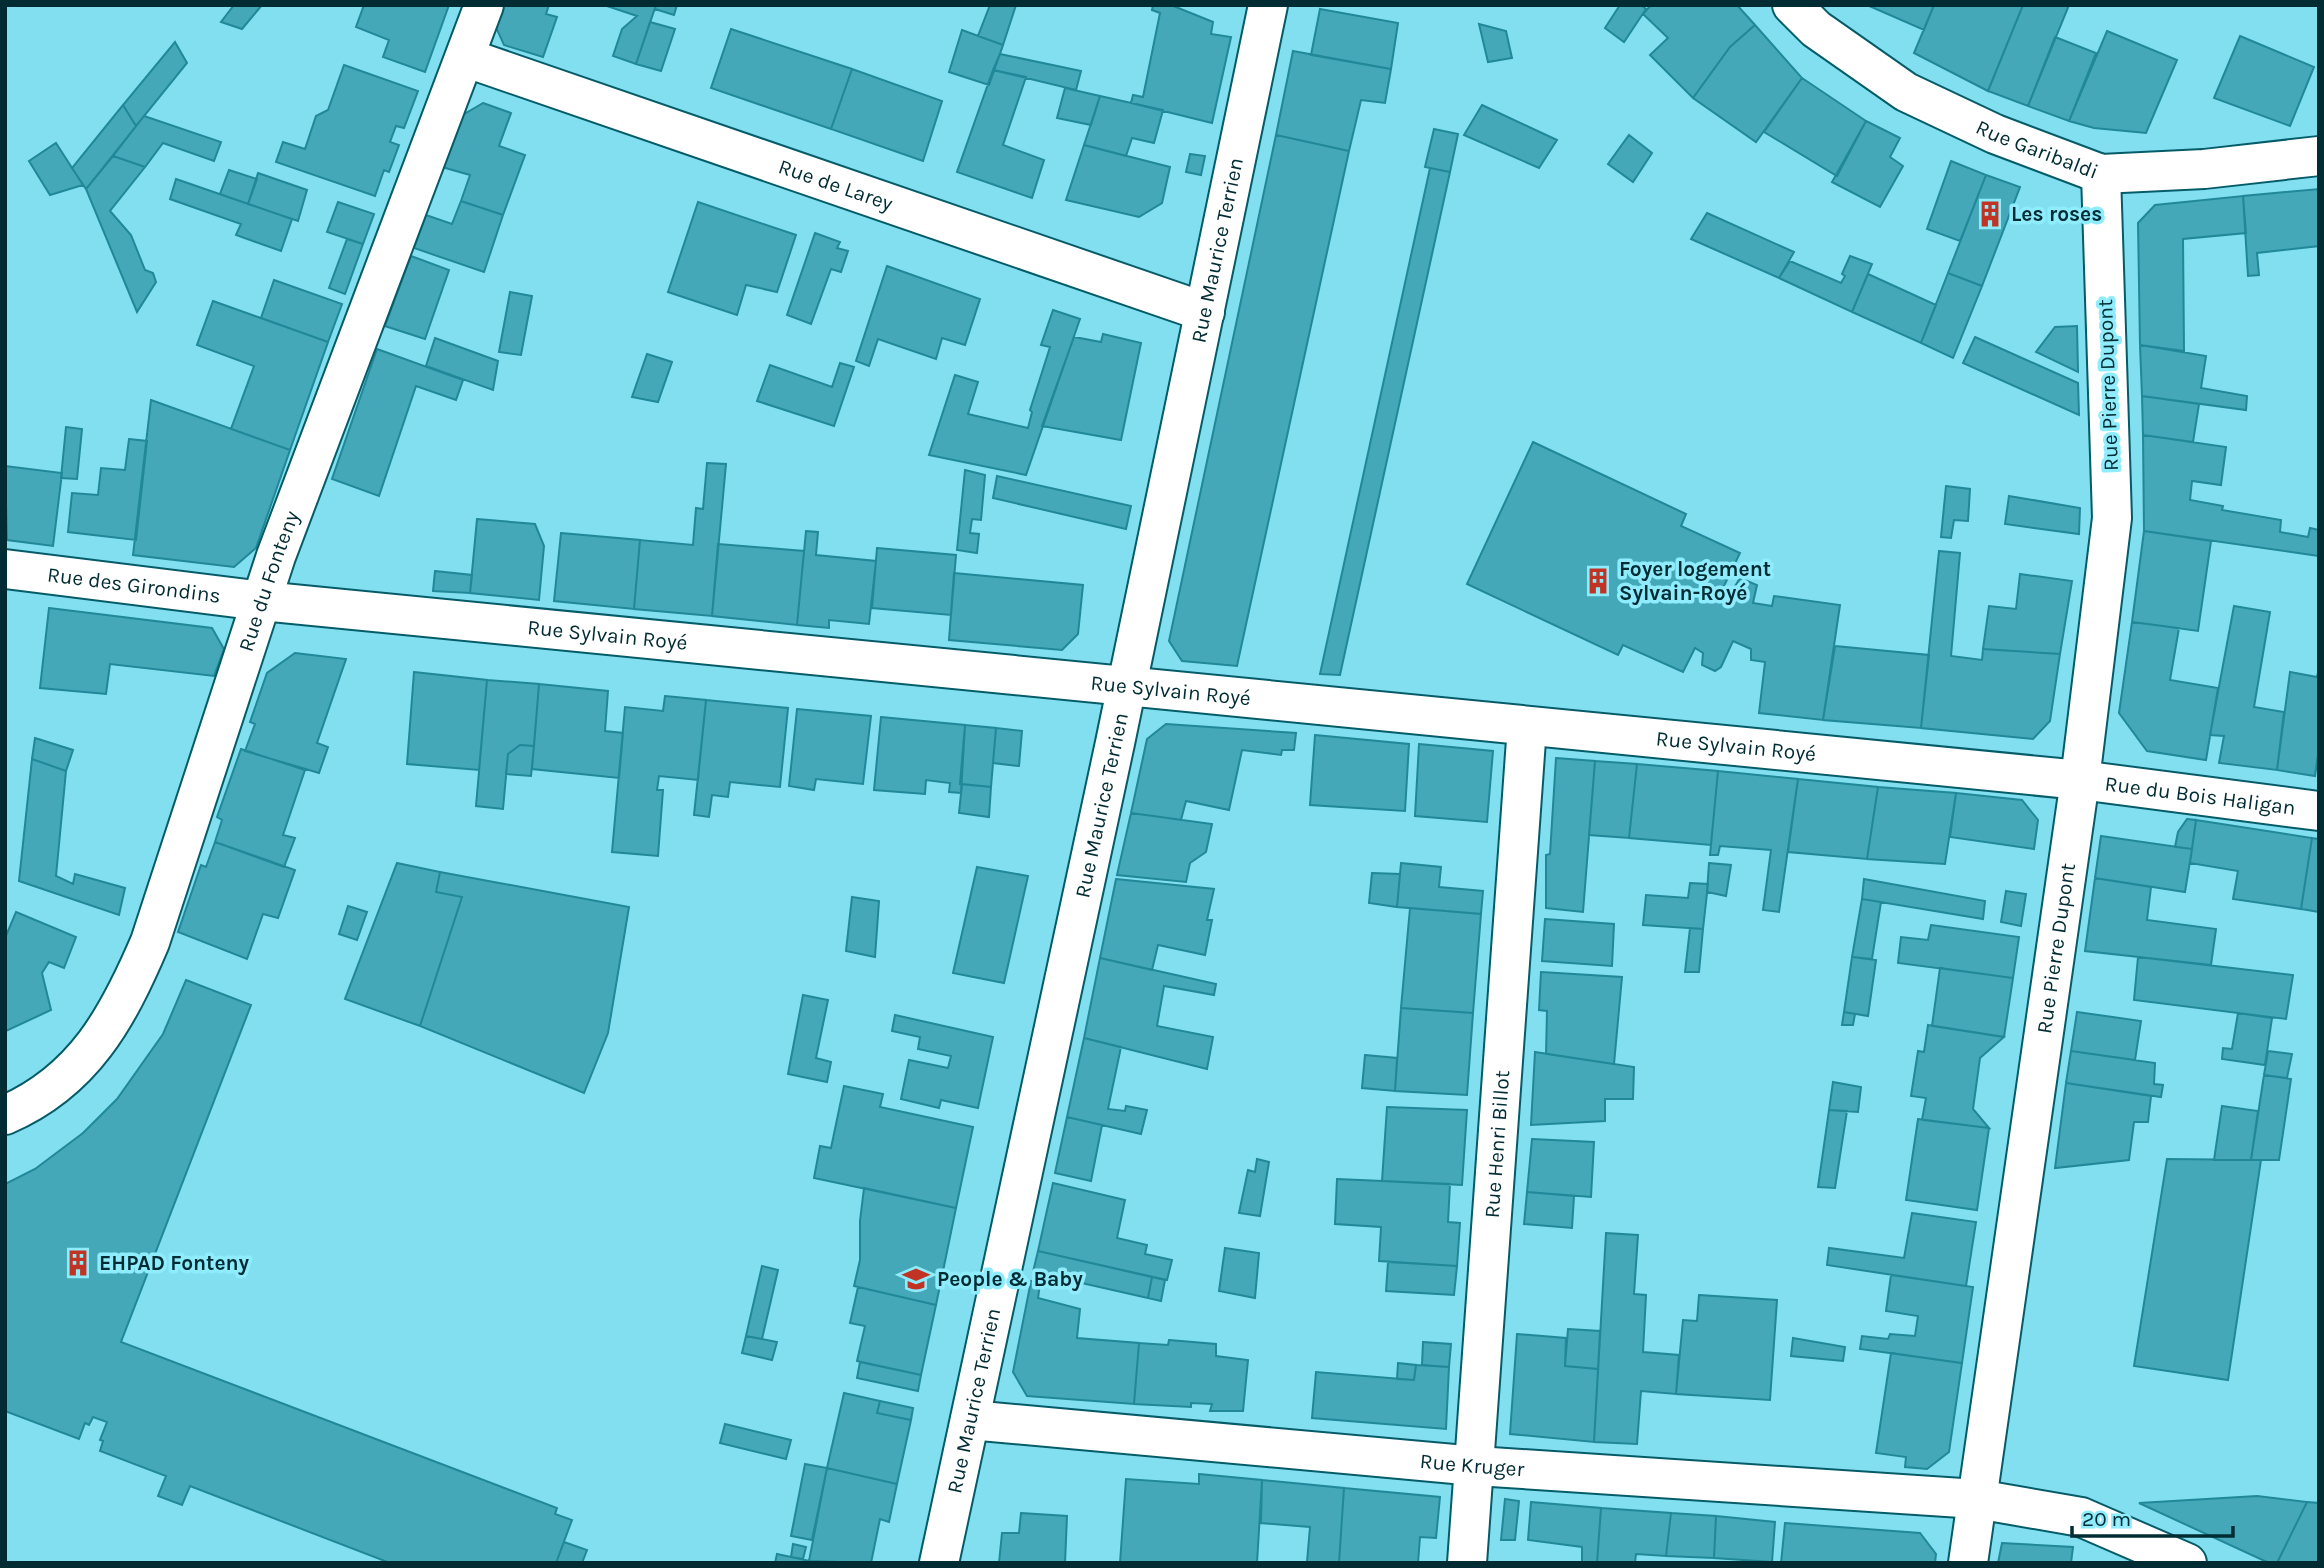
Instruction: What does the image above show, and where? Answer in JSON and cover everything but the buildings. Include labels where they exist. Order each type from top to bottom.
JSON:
[{"type":"street","name":"Rue du Fonteny","points":[[5,1115],[58,1086],[96,1044],[131,988],[150,942],[281,543],[467,58],[484,5]]},
{"type":"street","name":"Rue Maurice Terrien","points":[[939,1563],[1268,5]]},
{"type":"street","name":"Rue Garibaldi","points":[[1792,5],[1816,29],[1906,92],[1995,134],[2101,174],[2204,169],[2319,156]]},
{"type":"street","name":"Rue de Larey","points":[[467,58],[1205,312]]},
{"type":"street","name":"Rue Pierre Dupont","points":[[1968,1563],[2080,780],[2112,518],[2101,174]]},
{"type":"street","name":"Rue des Girondins","points":[[5,569],[262,601]]},
{"type":"street","name":"Rue Sylvain Royé","points":[[262,601],[2080,780]]},
{"type":"street","name":"Rue Henri Billot","points":[[1467,1563],[1527,726]]},
{"type":"street","name":"Rue du Bois Haligan","points":[[2080,780],[2319,811]]},
{"type":"street","name":"Rue Kruger","points":[[970,1420],[1476,1466],[1977,1499]]},
{"type":"street","points":[[1977,1499],[2081,1517],[2187,1563]]},
{"type":"place","name":"Les roses","points":[[1990,214]]},
{"type":"place","name":"Foyer logement Sylvain-Royé","points":[[1598,581]]},
{"type":"place","name":"EHPAD Fonteny","points":[[78,1263]]},
{"type":"place","name":"People & Baby","points":[[916,1279]]}]
